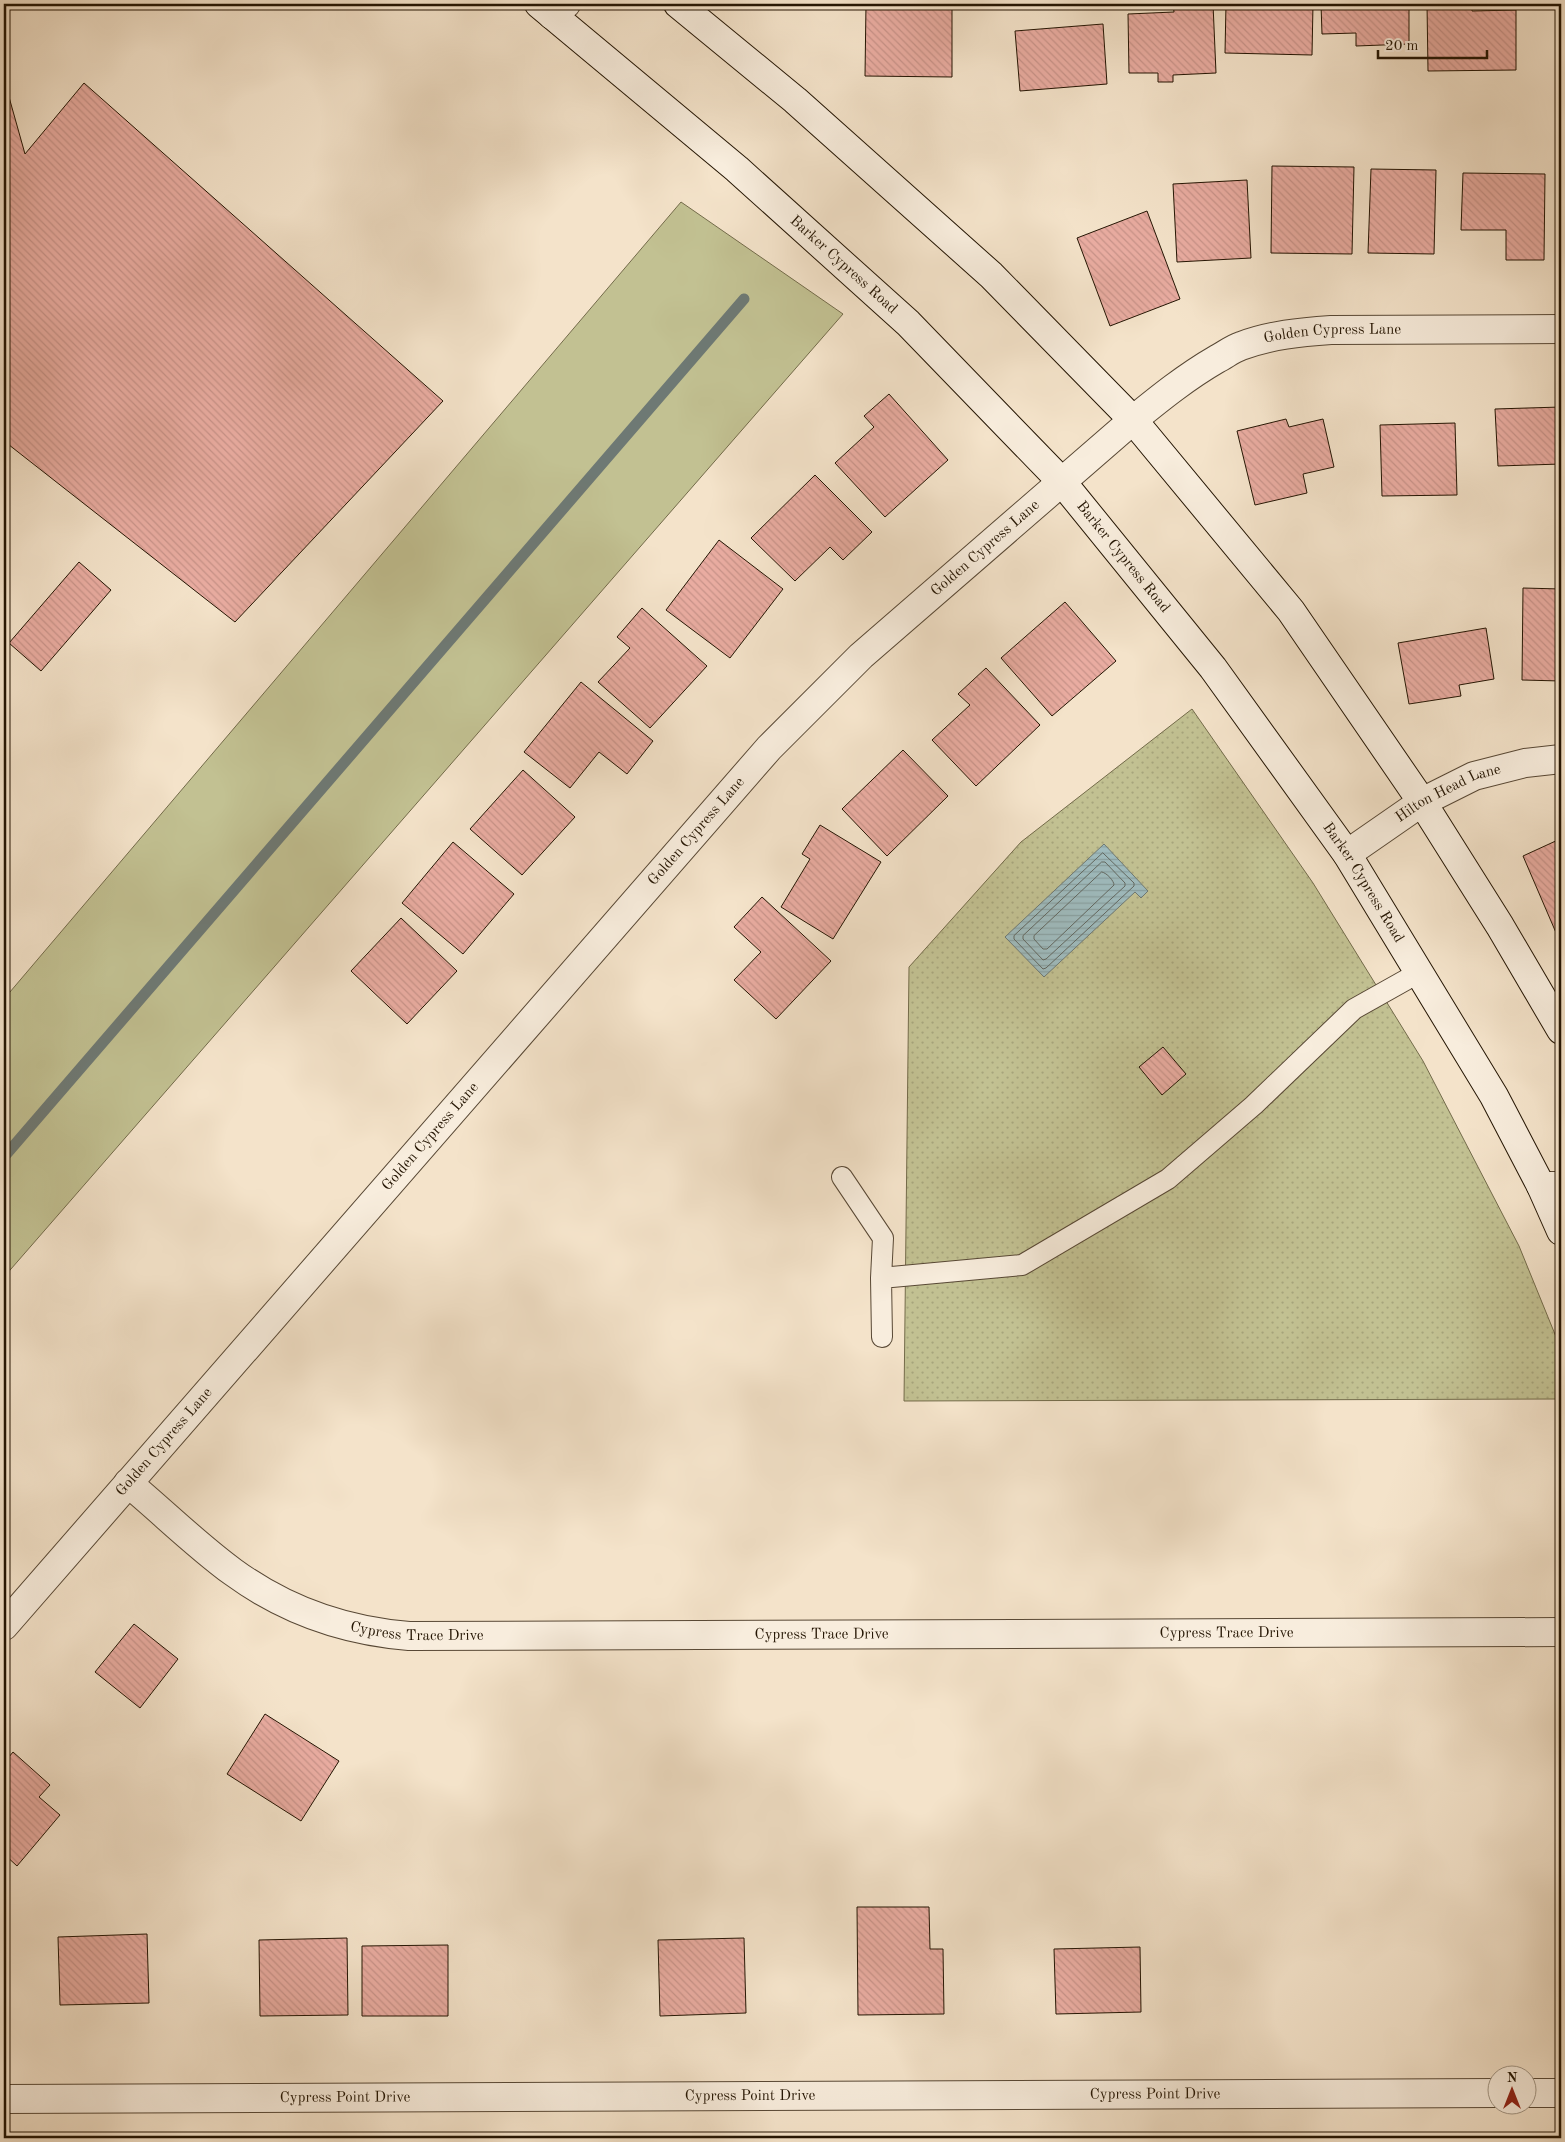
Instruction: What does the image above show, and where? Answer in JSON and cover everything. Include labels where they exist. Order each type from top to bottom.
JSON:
[{"type":"street","points":[[678,4],[795,100],[991,275],[1133,420],[1291,611],[1422,802],[1500,926],[1561,1030]]},
{"type":"street","name":"Barker Cypress Road","points":[[552,8],[737,168],[908,323],[1062,482],[1213,668],[1346,854],[1551,1186],[1561,1231]]},
{"type":"street","name":"Golden Cypress Lane","points":[[4,1626],[769,748],[861,656],[1133,420],[1177,384],[1210,363],[1240,346],[1269,338],[1300,332],[1331,330],[1561,329]]},
{"type":"street","name":"Hilton Head Lane","points":[[1346,854],[1422,802],[1474,776],[1525,763],[1561,759]]},
{"type":"street","name":"Cypress Trace Drive","points":[[128,1483],[233,1572],[269,1594],[304,1612],[339,1625],[377,1634],[429,1636],[1561,1632]]},
{"type":"street","name":"Cypress Point Drive","points":[[4,2099],[1488,2093]]},
{"type":"street","points":[[1538,2093],[1561,2093]]},
{"type":"lane","points":[[880,1278],[1022,1265],[1168,1179],[1254,1105],[1354,1009],[1420,972]]},
{"type":"lane","points":[[842,1177],[883,1238],[880,1278],[882,1337]]},
{"type":"shaded area","points":[[681,202],[843,314],[4,1277],[4,999]]},
{"type":"shaded area","points":[[1192,709],[1313,883],[1423,1061],[1519,1246],[1561,1349],[1561,1399],[904,1401],[909,967],[1021,842]]},
{"type":"water","points":[[1104,844],[1148,891],[1141,898],[1135,892],[1044,977],[1005,937]]},
{"type":"building","points":[[866,4],[952,4],[952,77],[865,76]]},
{"type":"building","points":[[1173,4],[1213,4],[1216,73],[1173,75],[1173,82],[1158,82],[1158,73],[1129,73],[1128,14],[1174,12]]},
{"type":"building","points":[[1226,4],[1313,4],[1312,55],[1225,53]]},
{"type":"building","points":[[1321,4],[1409,4],[1409,44],[1356,46],[1356,33],[1322,34]]},
{"type":"building","points":[[1427,4],[1472,4],[1472,11],[1516,10],[1516,70],[1428,71]]},
{"type":"building","points":[[1103,24],[1107,84],[1020,91],[1015,31]]},
{"type":"building","points":[[84,83],[443,401],[235,622],[4,441],[4,92],[9,97],[25,154]]},
{"type":"building","points":[[1272,166],[1354,167],[1352,254],[1271,253]]},
{"type":"building","points":[[1371,169],[1436,170],[1434,254],[1368,253]]},
{"type":"building","points":[[1463,173],[1545,174],[1544,260],[1506,260],[1506,230],[1461,230]]},
{"type":"building","points":[[1247,180],[1251,258],[1177,262],[1173,184]]},
{"type":"building","points":[[1147,211],[1180,299],[1110,326],[1077,238]]},
{"type":"building","points":[[889,394],[948,460],[885,517],[835,463],[874,427],[864,416]]},
{"type":"building","points":[[1561,407],[1561,464],[1498,466],[1495,409]]},
{"type":"building","points":[[1286,419],[1289,427],[1323,419],[1334,467],[1303,474],[1307,493],[1255,505],[1237,431]]},
{"type":"building","points":[[1455,423],[1457,495],[1382,496],[1380,425]]},
{"type":"building","points":[[815,475],[872,532],[843,560],[830,547],[795,581],[751,538]]},
{"type":"building","points":[[719,540],[783,589],[730,658],[666,610]]},
{"type":"building","points":[[79,562],[111,590],[41,671],[9,643]]},
{"type":"building","points":[[1523,588],[1561,589],[1561,681],[1522,680]]},
{"type":"building","points":[[1065,602],[1116,661],[1052,716],[1001,658]]},
{"type":"building","points":[[642,608],[707,666],[650,728],[598,682],[630,648],[617,637]]},
{"type":"building","points":[[1486,628],[1494,679],[1459,685],[1461,696],[1409,704],[1398,643]]},
{"type":"building","points":[[986,668],[1040,725],[976,786],[932,740],[970,705],[958,694]]},
{"type":"building","points":[[581,682],[653,741],[627,774],[599,752],[570,788],[524,752]]},
{"type":"building","points":[[903,750],[948,796],[887,856],[842,809]]},
{"type":"building","points":[[523,770],[575,817],[522,875],[470,829]]},
{"type":"building","points":[[820,825],[881,862],[833,939],[781,907],[810,859],[802,854]]},
{"type":"building","points":[[1560,839],[1561,842],[1560,942],[1523,856]]},
{"type":"building","points":[[453,842],[514,894],[463,954],[402,903]]},
{"type":"building","points":[[762,897],[831,961],[776,1019],[734,980],[761,952],[734,927]]},
{"type":"building","points":[[401,918],[457,971],[407,1024],[351,971]]},
{"type":"building","points":[[1163,1047],[1186,1074],[1162,1095],[1139,1067]]},
{"type":"building","points":[[134,1624],[178,1659],[140,1708],[95,1672]]},
{"type":"building","points":[[265,1714],[339,1761],[301,1821],[227,1774]]},
{"type":"building","points":[[13,1752],[50,1785],[39,1797],[60,1815],[17,1866],[4,1854],[4,1763]]},
{"type":"building","points":[[857,1907],[929,1907],[930,1949],[943,1949],[944,2014],[858,2015]]},
{"type":"building","points":[[147,1934],[149,2003],[60,2005],[58,1937]]},
{"type":"building","points":[[347,1938],[348,2015],[260,2016],[259,1940]]},
{"type":"building","points":[[744,1938],[746,2013],[660,2016],[658,1940]]},
{"type":"building","points":[[448,1945],[448,2016],[362,2016],[362,1946]]},
{"type":"building","points":[[1140,1947],[1141,2012],[1056,2014],[1054,1949]]},
{"type":"waterway","points":[[4,1157],[744,299]]}]
